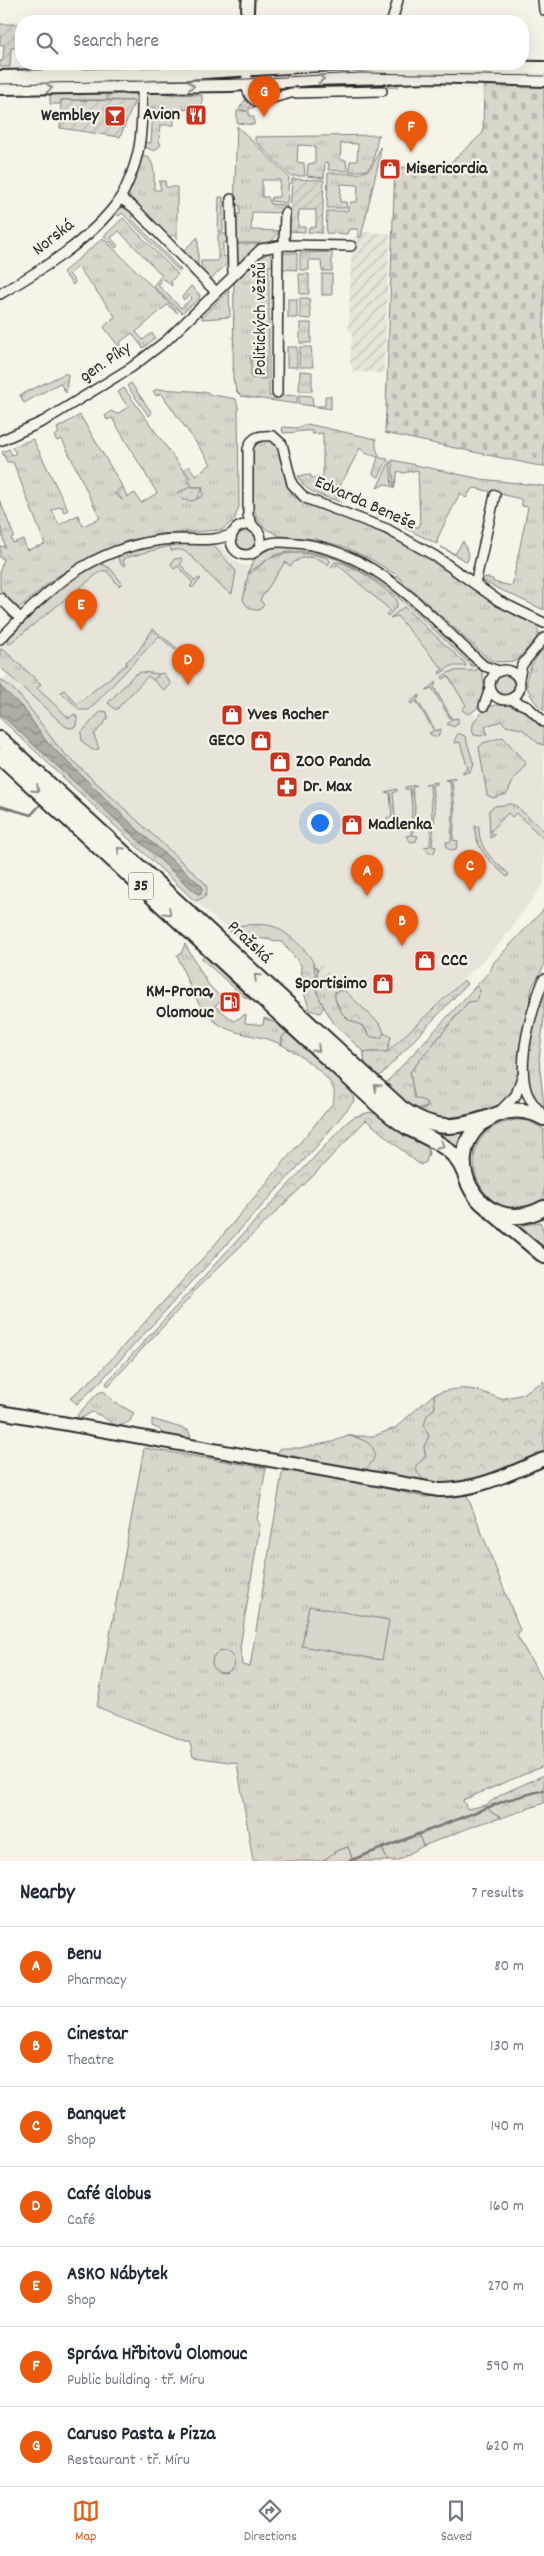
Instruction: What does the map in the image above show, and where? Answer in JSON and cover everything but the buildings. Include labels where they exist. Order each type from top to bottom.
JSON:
[{"type":"main road","points":[[529,68],[544,68]]},
{"type":"main road","points":[[0,88],[142,80],[223,70]]},
{"type":"main road","points":[[0,77],[247,84],[272,81],[431,76],[544,80]]},
{"type":"main road","name":"Pražská","points":[[0,739],[401,1108],[423,1120],[447,1127],[463,1126],[508,1111],[522,1111],[544,1118]]},
{"type":"main road","name":"Pražská","points":[[0,756],[376,1103],[400,1123],[446,1147],[457,1157],[470,1189],[482,1205]]},
{"type":"main road","points":[[464,1172],[465,1152],[470,1138],[480,1126],[493,1116]]},
{"type":"main road","points":[[482,1205],[498,1213],[514,1216],[530,1214],[544,1208]]},
{"type":"main road","points":[[482,1205],[544,1257]]},
{"type":"main road","points":[[0,1412],[438,1490],[456,1490],[478,1485],[544,1459]]},
{"type":"street","points":[[247,15],[248,0]]},
{"type":"street","points":[[394,15],[398,0]]},
{"type":"street","points":[[543,0],[544,10]]},
{"type":"street","points":[[247,70],[249,96],[259,102],[294,92],[382,91]]},
{"type":"street","name":"Norská","points":[[0,294],[70,247],[92,229],[120,198],[139,147],[142,124],[142,80]]},
{"type":"street","points":[[120,198],[133,207],[216,292]]},
{"type":"street","name":"Politických vězňů","points":[[232,199],[233,274]]},
{"type":"street","name":"Politických vězňů","points":[[277,393],[281,245],[285,213]]},
{"type":"street","name":"Politických vězňů","points":[[216,292],[258,251],[281,245],[351,246]]},
{"type":"street","name":"gen. Píky","points":[[0,441],[60,412],[132,368],[167,340],[216,292]]},
{"type":"street","name":"Edvarda Beneše","points":[[248,514],[247,453],[249,443],[261,436],[273,436],[282,444],[292,484],[305,498],[387,529],[435,556],[513,609],[544,623]]},
{"type":"street","points":[[475,584],[495,494]]},
{"type":"street","points":[[0,639],[50,588],[100,558],[132,545],[160,540],[218,539],[233,533],[241,526],[248,514]]},
{"type":"street","points":[[248,514],[257,531],[259,548]]},
{"type":"street","points":[[241,526],[257,531],[275,542],[329,549],[365,563],[392,582],[484,666],[499,671],[509,670],[522,665]]},
{"type":"street","points":[[232,546],[233,533]]},
{"type":"street","points":[[218,539],[244,555],[252,554],[259,548],[275,542]]},
{"type":"street","points":[[0,598],[20,618]]},
{"type":"street","points":[[510,699],[517,694],[522,665],[544,638]]},
{"type":"street","points":[[484,666],[494,695],[500,700]]},
{"type":"street","points":[[509,670],[519,682],[528,707]]},
{"type":"street","points":[[499,671],[490,685],[484,706],[500,700],[510,699],[528,707],[544,722]]},
{"type":"street","points":[[493,1116],[516,1095],[524,1070],[528,1031],[544,979]]},
{"type":"street","points":[[524,1070],[528,1097],[544,1118]]},
{"type":"shaded area","points":[[361,232],[390,233],[384,373],[352,372],[352,366],[350,365],[352,331],[348,331],[352,241],[354,241],[354,237],[361,237]]},
{"type":"shaded area","points":[[182,542],[216,543],[240,565],[249,566],[266,550],[306,548],[365,568],[477,665],[482,673],[485,692],[483,700],[473,712],[477,717],[492,705],[511,704],[519,706],[544,728],[544,883],[496,948],[387,1052],[364,1052],[335,1025],[316,994],[313,965],[308,954],[275,927],[226,926],[219,923],[195,901],[205,897],[206,884],[63,752],[48,734],[31,708],[3,679],[8,673],[0,666],[0,644],[32,612],[83,571],[125,553]]},
{"type":"shaded area","points":[[316,960],[336,978],[328,985],[317,976],[318,969],[314,963]]},
{"type":"green space","points":[[0,24],[15,24],[15,48],[11,48],[10,67],[0,67],[0,61],[3,60],[4,45],[0,45]]},
{"type":"green space","points":[[398,83],[398,87],[295,90],[294,84]]},
{"type":"green space","points":[[484,83],[544,85],[544,467],[385,433],[395,167],[444,169],[483,133]]},
{"type":"green space","points":[[156,90],[171,94],[202,95],[202,108],[180,110],[180,115],[174,115],[174,125],[160,125],[159,141],[161,145],[154,151],[145,147],[144,142],[151,143],[153,108],[146,104],[146,91]]},
{"type":"green space","points":[[107,91],[107,100],[61,100],[60,104],[50,104],[50,92]]},
{"type":"green space","points":[[109,91],[136,91],[136,101],[109,100]]},
{"type":"green space","points":[[61,100],[135,101],[120,137],[60,128]]},
{"type":"green space","points":[[245,100],[254,105],[254,108],[249,108],[249,116],[254,117],[254,125],[237,123],[237,111],[247,111],[239,109]]},
{"type":"green space","points":[[237,126],[289,177],[287,203],[271,201],[272,197],[279,197],[280,180],[262,180],[262,197],[268,197],[271,204],[287,205],[287,213],[252,212],[251,230],[280,231],[270,243],[235,243],[234,214],[240,214],[240,205],[234,205]]},
{"type":"green space","points":[[380,135],[378,136],[373,162],[367,170],[349,172],[350,161],[357,161],[358,144],[341,143],[340,160],[346,160],[347,171],[328,170],[329,163],[325,162],[324,178],[307,176],[308,164],[315,163],[315,146],[298,145],[297,162],[304,163],[305,176],[291,176],[255,141],[255,137]]},
{"type":"green space","points":[[380,147],[380,156],[361,237],[358,237],[358,229],[349,229],[347,234],[326,233],[327,211],[347,211],[351,202],[357,202],[358,185],[341,184],[340,202],[346,202],[347,208],[327,208],[328,173],[362,173],[372,166]]},
{"type":"green space","points":[[148,157],[151,160],[154,173],[154,190],[161,190],[159,181],[165,181],[166,187],[177,187],[177,239],[173,235],[169,238],[128,194],[128,189],[140,159]]},
{"type":"green space","points":[[292,179],[324,180],[322,233],[308,232],[309,227],[316,227],[316,210],[299,210],[298,227],[305,227],[305,232],[289,231]]},
{"type":"green space","points":[[219,197],[223,197],[223,232],[218,232]]},
{"type":"green space","points":[[123,207],[133,211],[131,218],[181,270],[179,271],[122,213],[119,216],[114,212]]},
{"type":"green space","points":[[123,218],[178,274],[171,281],[172,286],[164,279],[158,285],[181,308],[192,298],[189,295],[184,300],[182,297],[191,286],[200,295],[199,299],[182,313],[153,286],[162,275],[119,231],[111,238],[118,246],[116,248],[104,236]]},
{"type":"green space","points":[[218,234],[229,234],[229,242],[223,243],[223,256],[229,257],[230,261],[210,280],[201,271],[201,261],[218,261]]},
{"type":"green space","points":[[198,237],[198,269],[182,252]]},
{"type":"green space","points":[[103,238],[178,313],[167,305],[136,332],[143,340],[152,333],[155,338],[143,348],[132,333],[119,343],[125,355],[104,327],[115,316],[78,267],[69,274],[75,282],[73,285],[63,272]]},
{"type":"green space","points":[[234,244],[264,245],[254,249],[237,266]]},
{"type":"green space","points":[[332,252],[332,271],[322,271],[321,260],[309,260],[309,270],[300,270],[300,253]]},
{"type":"green space","points":[[268,253],[274,258],[275,265],[269,266],[269,396],[297,395],[297,404],[241,396],[237,392],[233,379],[234,283],[254,262]]},
{"type":"green space","points":[[283,253],[297,253],[297,270],[282,269]]},
{"type":"green space","points":[[299,274],[309,274],[309,294],[300,294]]},
{"type":"green space","points":[[322,274],[332,274],[332,295],[322,295]]},
{"type":"green space","points":[[229,290],[230,317],[202,319],[202,317]]},
{"type":"green space","points":[[300,298],[309,298],[311,319],[300,318]]},
{"type":"green space","points":[[288,299],[297,299],[297,318],[288,318]]},
{"type":"green space","points":[[300,323],[311,323],[311,343],[300,343]]},
{"type":"green space","points":[[287,347],[297,347],[297,367],[287,367]]},
{"type":"green space","points":[[300,347],[311,347],[313,367],[299,367]]},
{"type":"green space","points":[[251,356],[266,356],[266,379],[251,378]]},
{"type":"green space","points":[[300,371],[312,372],[312,391],[299,391]]},
{"type":"green space","points":[[64,374],[68,374],[66,393],[60,383],[24,403],[20,395]]},
{"type":"green space","points":[[131,383],[152,413],[149,416],[127,386]]},
{"type":"green space","points":[[124,388],[188,477],[189,488],[177,493],[197,499],[202,496],[203,487],[191,487],[190,477],[184,469],[189,466],[196,476],[211,464],[161,393],[156,396],[153,391],[158,389],[208,392],[208,394],[236,399],[238,407],[239,507],[234,520],[222,530],[159,534],[127,541],[102,551],[56,577],[19,608],[0,590],[0,570],[4,559],[0,558],[0,546],[5,547],[0,524],[0,501],[14,536],[11,538],[13,543],[23,539],[27,550],[45,544],[13,462],[7,462],[2,452],[9,449],[12,455],[16,453],[12,447],[33,439],[68,510],[64,512],[61,506],[52,510],[59,525],[78,515],[83,526],[100,518],[62,439],[57,441],[54,436],[59,433],[57,428],[80,415],[122,486],[115,494],[123,500],[117,495],[123,487],[127,497],[135,493],[141,503],[157,493],[112,418],[107,420],[105,416],[111,411],[117,414],[128,407],[118,392]]},
{"type":"green space","points":[[299,395],[312,396],[313,406],[325,406],[325,396],[331,396],[331,409],[299,404]]},
{"type":"green space","points":[[307,424],[376,439],[376,448],[380,458],[388,459],[379,477],[373,474],[378,457],[365,453],[360,448],[337,492],[336,500],[341,502],[310,491],[298,476],[311,475],[311,478],[323,476],[323,433],[312,434],[312,431],[309,431],[283,433],[282,427],[297,428]]},
{"type":"green space","points":[[265,440],[274,442],[277,447],[287,485],[294,497],[372,528],[420,552],[517,617],[535,624],[539,631],[536,639],[516,661],[498,662],[489,660],[395,574],[374,561],[345,547],[315,539],[280,536],[266,529],[258,520],[252,504],[251,452],[257,443]]},
{"type":"green space","points":[[392,460],[481,479],[544,486],[544,610],[482,581],[484,577],[493,579],[493,582],[512,586],[528,507],[522,506],[521,499],[475,488],[471,490],[466,498],[460,493],[438,537],[437,544],[405,528],[405,526],[415,525],[415,527],[419,527],[420,525],[418,470],[403,473],[398,471],[394,489]]},
{"type":"green space","points":[[390,461],[392,487],[385,484],[377,488]]},
{"type":"green space","points":[[191,487],[203,487],[197,499],[185,501],[177,493]]},
{"type":"green space","points":[[246,530],[253,533],[256,540],[253,547],[246,550],[239,547],[236,540],[239,533]]},
{"type":"green space","points":[[463,541],[469,556],[467,562],[441,547],[455,554]]},
{"type":"green space","points":[[187,542],[211,543],[236,571],[232,594],[219,585],[187,553],[179,550],[171,551],[170,546],[128,557],[123,560],[125,566],[121,564],[118,558],[120,555],[167,544]]},
{"type":"green space","points":[[278,546],[321,552],[352,561],[377,575],[408,598],[478,666],[472,666],[410,607],[386,588],[361,571],[336,559],[309,552],[277,554],[272,557],[305,553],[328,558],[330,561],[328,565],[319,559],[309,557],[299,559],[290,566],[285,562],[260,600],[264,605],[259,610],[249,608],[243,599],[249,571],[251,566],[259,555],[267,550]],"holes":[[[264,562],[250,574],[249,571]]]},
{"type":"green space","points":[[181,558],[183,561],[180,564],[195,581],[199,578],[201,579],[192,588],[190,586],[193,583],[178,566],[174,569],[171,564],[174,559]]},
{"type":"green space","points":[[335,562],[343,563],[368,576],[397,600],[397,606],[388,616],[386,614],[390,610],[337,564],[334,568],[331,567]]},
{"type":"green space","points":[[99,563],[110,568],[122,583],[119,586],[107,571],[101,571],[9,644],[10,635],[30,612],[61,587]]},
{"type":"green space","points":[[404,607],[464,662],[466,666],[451,666],[440,674],[439,672],[443,669],[397,616],[390,618]]},
{"type":"green space","points":[[153,629],[177,648],[175,650],[159,636],[89,710],[80,710],[61,692],[64,690],[77,704],[127,664],[126,662],[137,653]]},
{"type":"green space","points":[[544,648],[544,711],[530,695],[527,688],[527,680],[532,665]]},
{"type":"green space","points":[[0,649],[5,651],[41,684],[37,688],[69,718],[74,714],[77,717],[76,726],[72,728],[66,727],[0,667]]},
{"type":"green space","points":[[480,668],[483,674],[484,694],[479,706],[468,714],[462,710],[466,705],[448,676],[443,679],[442,677],[453,671],[471,671]]},
{"type":"green space","points":[[141,672],[159,674],[153,680],[148,676],[116,710],[108,703],[134,675]]},
{"type":"green space","points":[[163,673],[171,684],[165,691],[153,680]]},
{"type":"green space","points":[[504,675],[511,678],[514,685],[511,692],[504,695],[497,692],[494,685],[497,678]]},
{"type":"green space","points":[[0,679],[19,695],[63,752],[206,884],[207,892],[205,897],[195,901],[0,718]]},
{"type":"green space","points":[[436,682],[434,687],[452,719],[458,718],[458,723],[454,727],[447,724],[451,720],[432,688],[426,690]]},
{"type":"green space","points":[[420,695],[417,700],[436,731],[441,729],[438,737],[429,733],[434,731],[416,701],[411,704],[410,702]]},
{"type":"green space","points":[[496,705],[511,706],[522,710],[544,727],[544,745],[538,743],[522,729],[506,726],[502,721],[485,726],[487,734],[474,735],[473,725],[478,716]]},
{"type":"green space","points":[[101,711],[107,712],[108,718],[94,735],[99,749],[92,750],[82,741],[81,733]]},
{"type":"green space","points":[[458,733],[465,736],[474,765],[470,772],[463,773],[463,771],[468,769],[460,742],[455,743],[454,741]]},
{"type":"green space","points":[[503,737],[526,764],[515,777],[507,794],[493,798],[487,795],[479,747],[483,743]]},
{"type":"green space","points":[[456,778],[452,781],[455,810],[453,840],[458,841],[456,849],[450,850],[447,848],[446,842],[451,842],[453,810],[450,781],[445,780]]},
{"type":"green space","points":[[437,782],[437,784],[432,785],[435,811],[432,846],[436,847],[434,853],[429,853],[424,847],[430,846],[432,814],[430,785],[425,784]]},
{"type":"green space","points":[[417,785],[412,788],[415,807],[413,835],[418,836],[416,841],[411,842],[406,836],[411,835],[412,808],[410,789],[405,789],[405,787]]},
{"type":"green space","points":[[397,789],[393,793],[395,817],[400,817],[397,824],[393,825],[387,820],[387,817],[392,817],[390,793],[385,792]]},
{"type":"green space","points":[[515,805],[544,831],[544,839],[516,813],[512,817],[508,813],[491,831],[495,835],[490,838],[489,810],[495,806]]},
{"type":"green space","points":[[475,826],[479,826],[479,834],[484,848],[492,859],[509,874],[507,877],[490,861],[481,849]]},
{"type":"green space","points":[[544,909],[544,966],[532,987],[515,1090],[502,1104],[470,1118],[438,1120],[412,1109],[426,1109],[414,1097],[410,1072],[468,1002],[477,1000],[480,990],[476,986],[490,971],[494,962]]},
{"type":"green space","points":[[258,924],[275,927],[298,943],[314,965],[317,991],[324,1007],[320,1013],[310,1010],[300,982],[301,965],[282,942],[234,934],[229,931],[228,926]]},
{"type":"green space","points":[[185,944],[208,984],[222,999],[215,1006],[234,1021],[246,1014],[245,1023],[263,1025],[264,1018],[274,1022],[287,1033],[282,1037],[282,1045],[221,1026],[203,1010],[191,989],[177,955],[181,954]]},
{"type":"green space","points":[[203,956],[251,1000],[243,996],[202,959]]},
{"type":"green space","points":[[314,965],[318,969],[317,977],[328,985],[330,983],[337,986],[339,991],[335,992],[336,1001],[338,1007],[343,1012],[364,1028],[368,1034],[381,1038],[384,1033],[391,1037],[387,1052],[364,1052],[335,1025],[316,994]]},
{"type":"green space","points":[[464,980],[467,984],[380,1076],[369,1070],[365,1064],[364,1052],[387,1052]]},
{"type":"green space","points":[[476,986],[480,990],[476,1001],[468,1002],[410,1072],[414,1097],[426,1102],[428,1107],[412,1109],[384,1085]]},
{"type":"green space","points":[[344,990],[381,1025],[384,1033],[381,1038],[371,1037],[363,1026],[349,1020],[342,1013],[335,999],[335,992]]},
{"type":"green space","points":[[544,991],[544,1018],[539,1059],[544,1108],[535,1098],[530,1085],[528,1069],[531,1035]]},
{"type":"green space","points":[[287,1033],[351,1091],[354,1101],[317,1146],[98,1384],[77,1404],[70,1398],[97,1375],[212,1248],[333,1103],[334,1090],[318,1069],[282,1045],[282,1037]]},
{"type":"green space","points":[[370,1112],[379,1115],[404,1136],[427,1147],[429,1153],[426,1162],[420,1165],[366,1120],[309,1180],[193,1292],[192,1289],[347,1122],[354,1117]]},
{"type":"green space","points":[[518,1120],[529,1121],[544,1129],[544,1199],[521,1208],[502,1206],[487,1195],[477,1178],[474,1159],[479,1141],[494,1127]]},
{"type":"green space","points":[[427,1129],[446,1133],[463,1133],[456,1148]]},
{"type":"green space","points":[[540,1222],[544,1232],[544,1250],[519,1228],[520,1226]]},
{"type":"green space","points":[[192,1289],[194,1293],[108,1386],[106,1383]]},
{"type":"green space","points":[[544,1381],[544,1453],[476,1482],[454,1485],[427,1484],[417,1472],[416,1465],[426,1457],[424,1447],[429,1436],[424,1426],[427,1415],[435,1408],[434,1394],[454,1389],[469,1389],[501,1399],[520,1395]]},
{"type":"green space","points":[[104,1391],[114,1402],[134,1413],[130,1421],[118,1426],[92,1412],[82,1418],[78,1418],[77,1415],[98,1393]]},
{"type":"green space","points":[[434,1394],[435,1408],[427,1415],[429,1436],[424,1447],[426,1457],[423,1461],[427,1484],[362,1472],[359,1437],[348,1436],[374,1436],[395,1428]]},
{"type":"green space","points":[[152,1419],[188,1430],[191,1437],[187,1440],[166,1437],[159,1429],[152,1426]]},
{"type":"green space","points":[[348,1436],[363,1440],[373,1448],[375,1453],[370,1465],[362,1472],[276,1455],[281,1448],[300,1448],[332,1442]]},
{"type":"green space","points":[[144,1448],[266,1468],[257,1519],[260,1525],[240,1647],[242,1665],[250,1667],[282,1473],[286,1470],[354,1481],[424,1497],[467,1495],[520,1630],[517,1636],[544,1682],[544,1766],[463,1800],[467,1809],[486,1805],[491,1812],[501,1818],[479,1824],[423,1846],[418,1834],[382,1849],[388,1861],[353,1861],[348,1847],[336,1851],[323,1861],[253,1861],[237,1763],[193,1757],[190,1743],[97,1707]]},
{"type":"green space","points":[[309,1606],[389,1620],[382,1660],[302,1646]]},
{"type":"green space","points":[[223,1651],[231,1654],[234,1662],[231,1670],[223,1673],[215,1670],[212,1662],[215,1654]]},
{"type":"green space","points":[[544,1775],[544,1803],[501,1818],[491,1812],[486,1805],[502,1794]]},
{"type":"green space","points":[[418,1833],[423,1846],[397,1861],[388,1861],[382,1849]]},
{"type":"green space","points":[[348,1847],[353,1861],[323,1861],[336,1851]]},
{"type":"water","points":[[0,686],[24,709],[46,741],[141,833],[202,886],[202,892],[198,894],[194,891],[0,714]]},
{"type":"waterway","points":[[0,806],[31,815],[40,805]]},
{"type":"waterway","points":[[349,1861],[507,1800],[544,1790]]},
{"type":"tram line","points":[[0,84],[247,79],[360,73],[544,76]]},
{"type":"place","name":"Avion","points":[[196,115]]},
{"type":"place","name":"Wembley","points":[[115,116]]},
{"type":"place","name":"Caruso Pasta & Pizza","points":[[264,117]]},
{"type":"place","name":"Správa Hřbitovů Olomouc","points":[[411,152]]},
{"type":"place","name":"Misericordia","points":[[390,169]]},
{"type":"place","name":"ASKO Nábytek","points":[[81,630]]},
{"type":"place","name":"Café Globus","points":[[188,685]]},
{"type":"place","name":"Yves Rocher","points":[[232,715]]},
{"type":"place","name":"GECO","points":[[261,741]]},
{"type":"place","name":"ZOO Panda","points":[[280,762]]},
{"type":"place","name":"Dr. Max","points":[[287,787]]},
{"type":"place","name":"Madlenka","points":[[352,825]]},
{"type":"place","name":"Banquet","points":[[470,891]]},
{"type":"place","name":"Benu","points":[[367,896]]},
{"type":"place","name":"Cinestar","points":[[402,946]]},
{"type":"place","name":"CCC","points":[[425,961]]},
{"type":"place","name":"Sportisimo","points":[[383,984]]},
{"type":"place","name":"KM-Prona, Olomouc","points":[[230,1002]]}]
